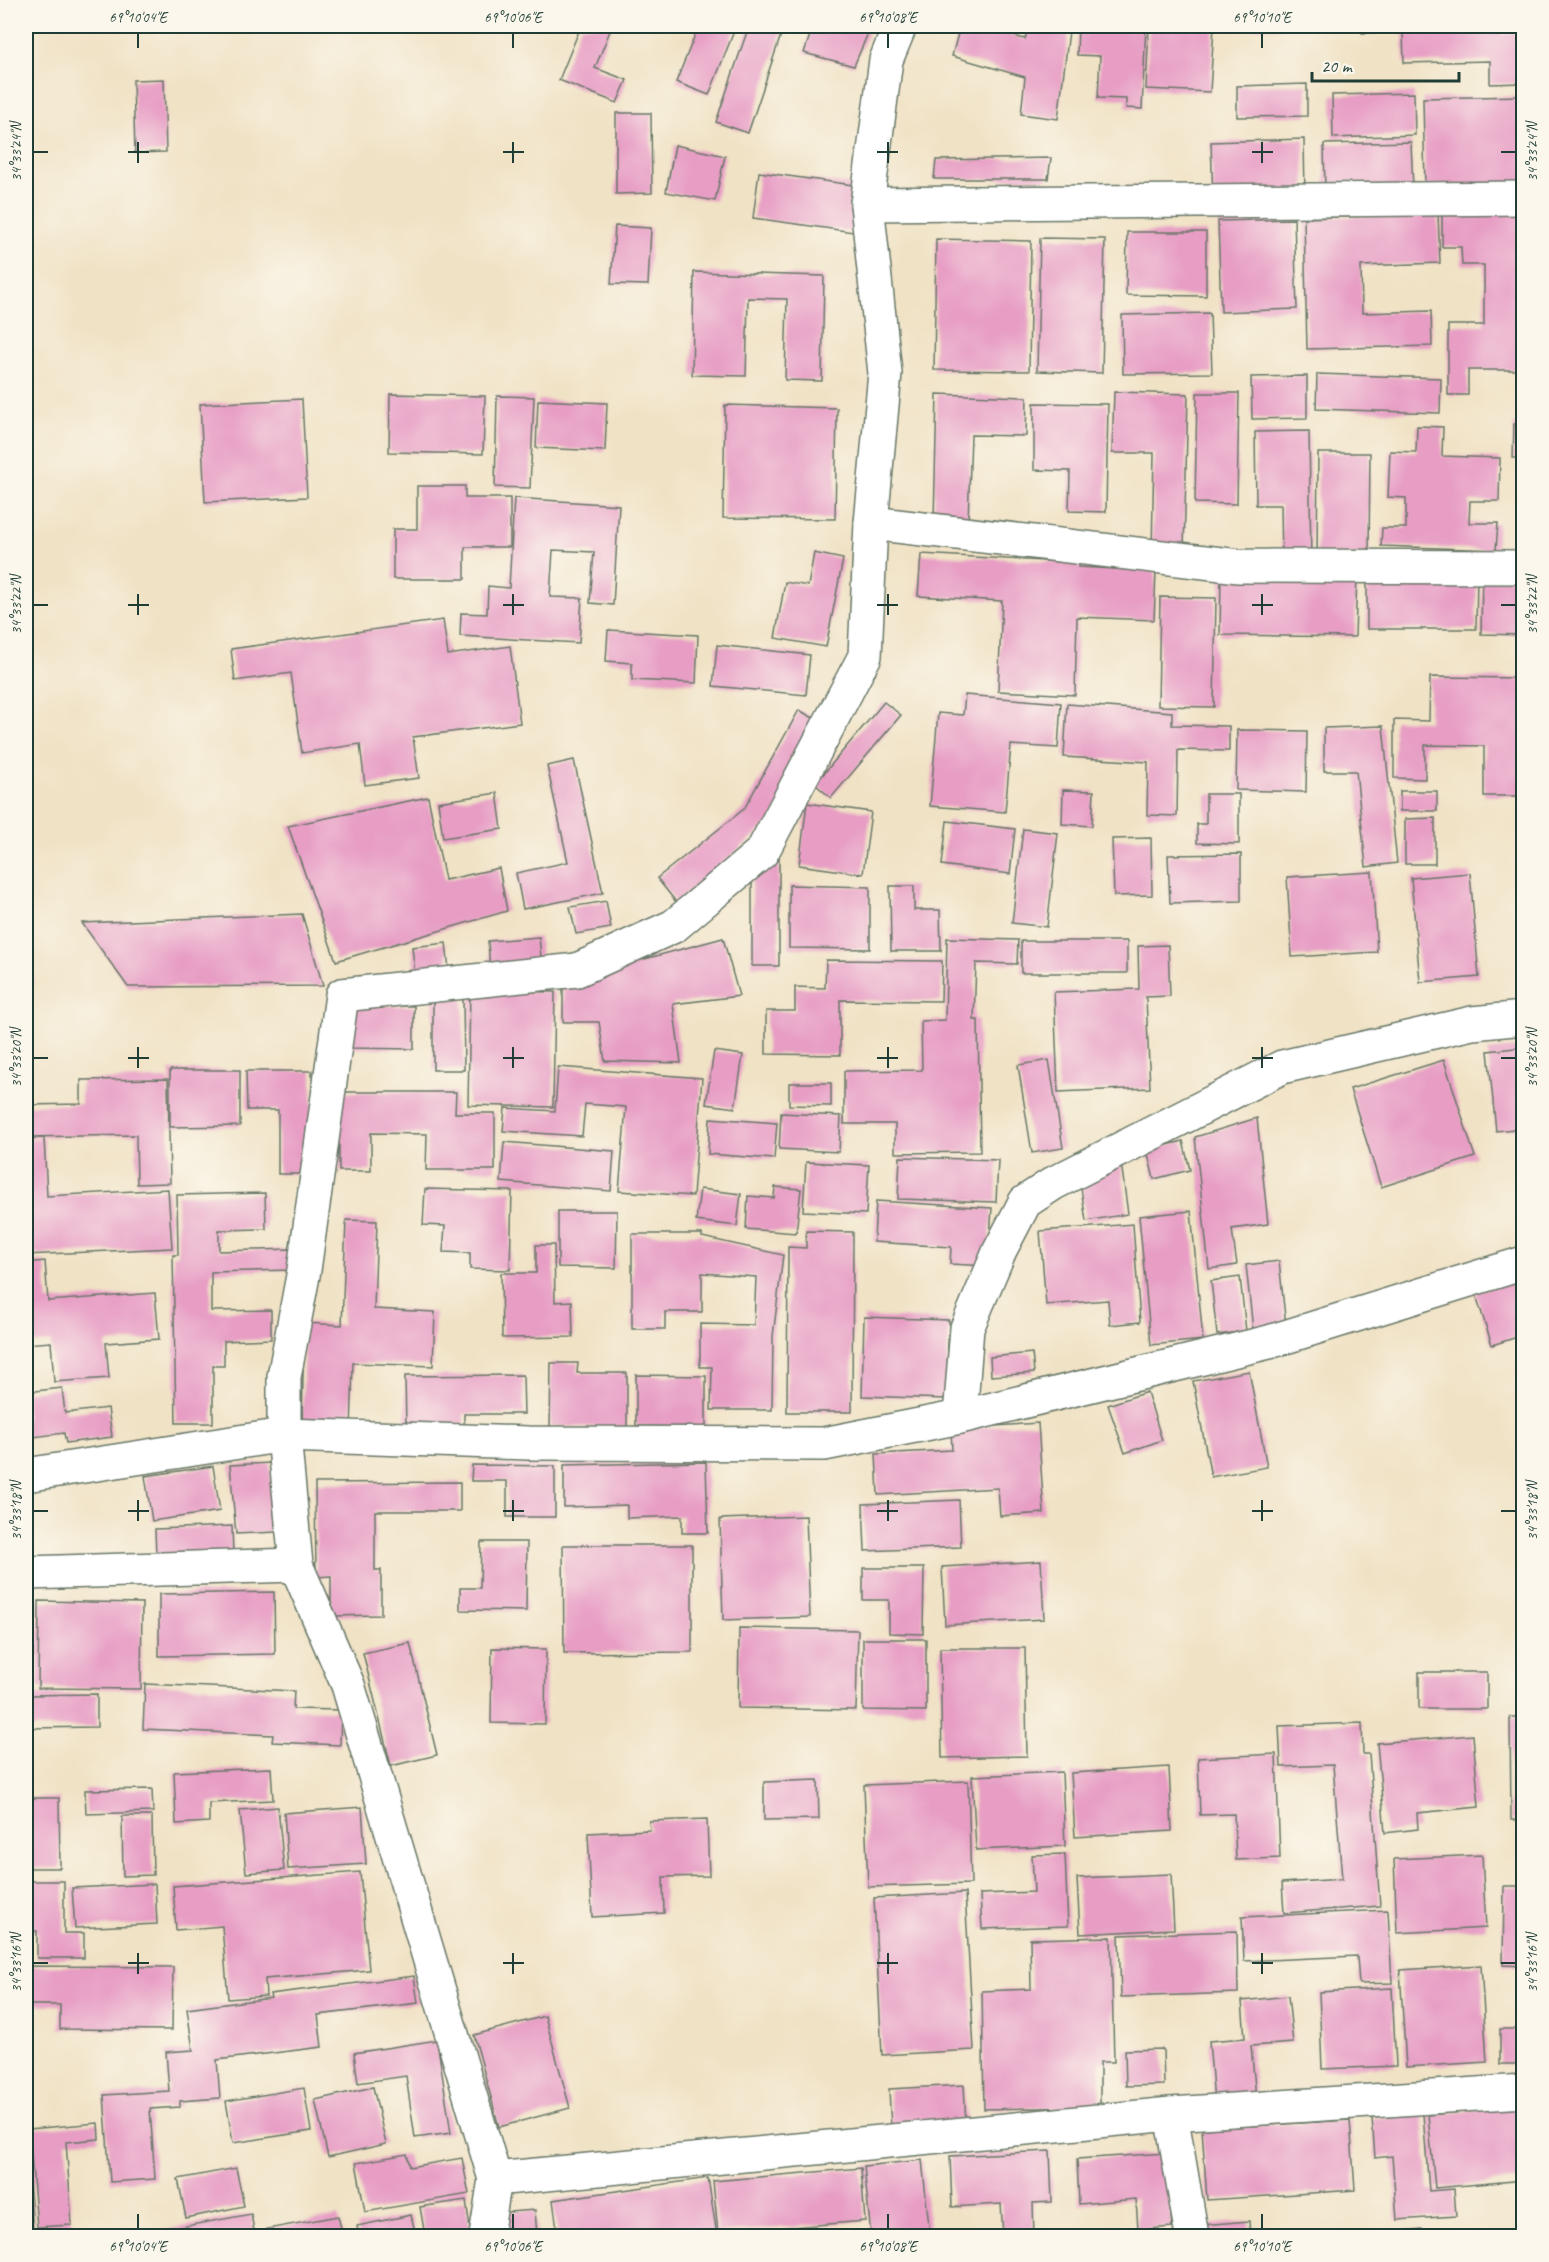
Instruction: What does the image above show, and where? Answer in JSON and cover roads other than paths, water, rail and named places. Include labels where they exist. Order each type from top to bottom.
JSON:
[{"type":"street","points":[[486,2236],[495,2179],[348,1685],[296,1565],[284,1435],[284,1377],[304,1270],[342,995],[577,970],[674,926],[762,852],[865,656],[871,523],[885,374],[867,204],[886,60],[900,26]]},
{"type":"street","points":[[867,204],[1524,198]]},
{"type":"street","points":[[871,523],[1239,566],[1524,567]]},
{"type":"street","points":[[960,1417],[968,1328],[1000,1250],[1025,1203],[1054,1183],[1282,1067],[1472,1023],[1524,1018]]},
{"type":"street","points":[[26,1475],[284,1435],[528,1443],[824,1444],[960,1417],[1269,1342],[1524,1263]]},
{"type":"street","points":[[26,1573],[296,1565]]},
{"type":"street","points":[[495,2179],[1171,2114],[1524,2091]]},
{"type":"street","points":[[1171,2114],[1192,2236]]}]
